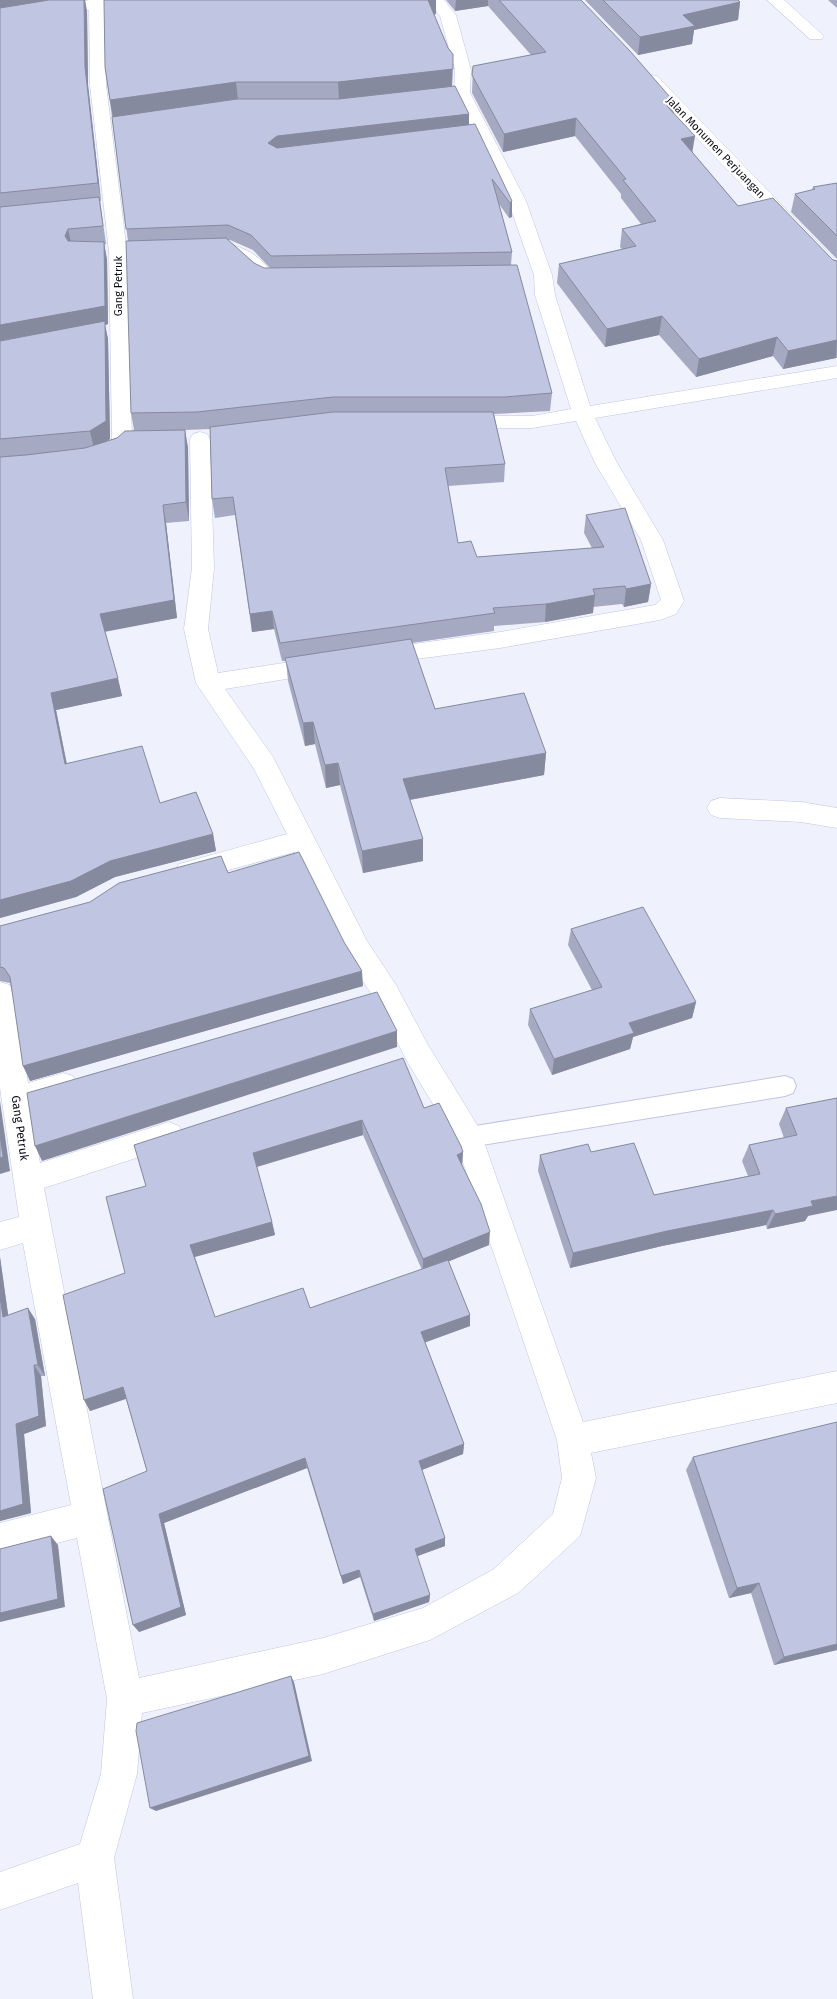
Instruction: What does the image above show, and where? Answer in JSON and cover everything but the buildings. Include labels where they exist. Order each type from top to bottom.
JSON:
[{"type":"street","points":[[0,20],[120,0]]},
{"type":"street","points":[[208,683],[500,640],[660,612],[668,608],[673,601],[652,540],[606,463],[582,413],[545,295],[533,274],[517,201],[453,94],[463,70],[448,15],[436,0]]},
{"type":"street","points":[[775,0],[816,36]]},
{"type":"street","name":"Gang Petruk","points":[[81,459],[99,457],[131,440],[108,332],[126,252],[113,207],[102,126],[98,86],[97,4]]},
{"type":"street","name":"Jalan Monumen Perjuangan","points":[[638,66],[837,273]]},
{"type":"street","points":[[102,126],[121,123]]},
{"type":"street","points":[[94,209],[113,207]]},
{"type":"street","points":[[186,249],[230,248],[244,254],[258,266],[266,278],[304,278]]},
{"type":"street","points":[[98,253],[126,252]]},
{"type":"street","points":[[438,422],[532,422],[837,372]]},
{"type":"street","points":[[125,1699],[323,1656],[430,1623],[506,1580],[568,1524],[579,1478],[573,1440],[469,1138],[418,1054],[386,994],[357,949],[264,764],[208,683],[196,629],[203,568],[200,438]]},
{"type":"street","points":[[720,808],[801,812],[837,818]]},
{"type":"street","points":[[163,877],[302,840]]},
{"type":"street","name":"Gang Petruk","points":[[0,993],[35,1226],[89,1518],[125,1699],[119,1774],[95,1858]]},
{"type":"street","points":[[358,1002],[386,994]]},
{"type":"street","points":[[390,1063],[418,1054]]},
{"type":"street","points":[[16,1099],[92,1077]]},
{"type":"street","points":[[28,1180],[191,1128]]},
{"type":"street","points":[[0,1236],[35,1226]]},
{"type":"street","points":[[573,1440],[837,1387]]},
{"type":"street","points":[[0,1540],[89,1518]]},
{"type":"street","points":[[0,1890],[95,1858],[114,1999]]},
{"type":"lane","points":[[469,1138],[785,1086]]}]
